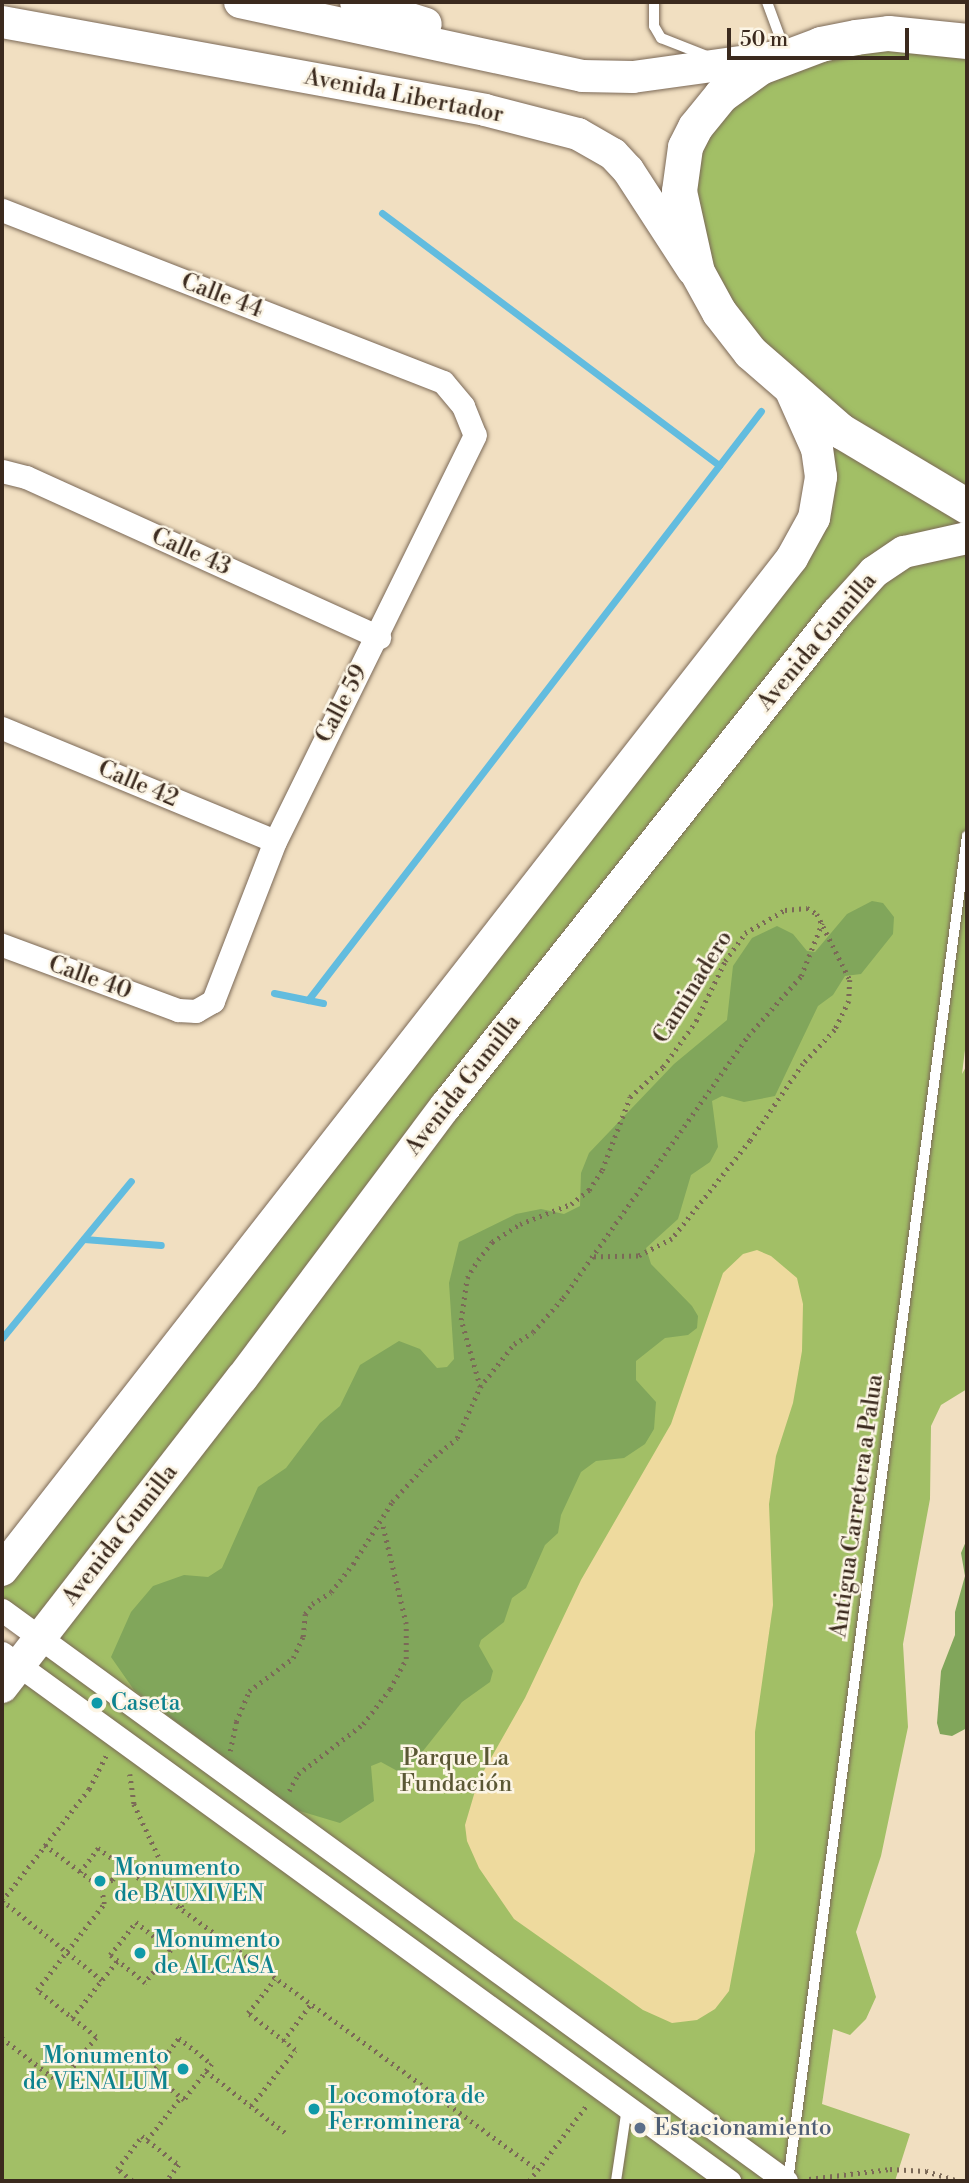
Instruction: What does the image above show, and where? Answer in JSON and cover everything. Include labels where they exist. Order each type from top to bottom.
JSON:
[{"type":"main road","points":[[240,2],[582,76],[611,77],[787,55],[856,37],[931,36],[967,41]]},
{"type":"main road","points":[[356,2],[449,31],[515,61]]},
{"type":"main road","name":"Avenida Libertador","points":[[2,22],[485,110],[578,134],[612,154],[628,170],[719,312]]},
{"type":"main road","points":[[931,36],[967,22]]},
{"type":"main road","points":[[787,55],[760,67],[721,95],[685,147],[679,191],[686,238],[696,272],[719,312],[791,391],[874,453],[967,506]]},
{"type":"main road","points":[[2,1570],[792,558],[814,518],[821,477],[817,449],[791,391]]},
{"type":"main road","name":"Avenida Gumilla","points":[[7,1668],[40,1638],[445,1107],[837,613],[874,572],[904,552],[967,538]]},
{"type":"street","points":[[285,2],[318,18]]},
{"type":"street","name":"Calle 44","points":[[2,210],[443,382]]},
{"type":"street","name":"Calle 59","points":[[178,1010],[197,1011],[213,1001],[275,841],[324,737],[379,637],[475,435],[463,407],[443,382]]},
{"type":"street","name":"Calle 43","points":[[2,471],[26,477],[379,637]]},
{"type":"street","name":"Calle 42","points":[[2,728],[275,841]]},
{"type":"street","name":"Calle 40","points":[[2,945],[178,1010]]},
{"type":"street","points":[[2,1610],[787,2181]]},
{"type":"street","points":[[7,1668],[729,2181]]},
{"type":"lane","points":[[654,2],[654,26],[661,37],[729,63]]},
{"type":"lane","points":[[767,2],[787,55]]},
{"type":"lane","name":"Antigua Carretera a Palua","points":[[787,2181],[967,836]]},
{"type":"lane","points":[[616,2181],[627,2107]]},
{"type":"path","name":"Caminadero","points":[[481,1387],[469,1359],[461,1301],[467,1278],[478,1260],[492,1242],[539,1213],[581,1198],[596,1181],[630,1097],[663,1067],[696,1021],[725,961],[746,933],[785,910],[807,908],[822,922]]},
{"type":"path","points":[[222,1771],[249,1691],[293,1658],[303,1637],[305,1614],[331,1592],[382,1522],[391,1502],[429,1461],[457,1438],[481,1387],[514,1344],[556,1307],[589,1257],[694,1118],[748,1036],[800,976],[822,922]]},
{"type":"path","points":[[589,1257],[638,1256],[672,1239],[750,1141],[803,1064],[835,1030],[849,1001],[850,979],[834,954],[822,922]]},
{"type":"path","points":[[285,1817],[298,1774],[363,1724],[390,1689],[405,1659],[406,1624],[382,1522]]},
{"type":"path","points":[[102,1980],[2,1900],[89,1789],[108,1754]]},
{"type":"path","points":[[130,1770],[134,1804],[173,1879],[184,1912]]},
{"type":"path","points":[[45,1845],[80,1872],[101,1884]]},
{"type":"path","points":[[80,1872],[99,1848],[310,2006],[538,2170]]},
{"type":"path","points":[[101,1884],[111,1880],[123,1866]]},
{"type":"path","points":[[2,2040],[60,2083],[96,2037],[37,1990],[104,1904],[101,1884]]},
{"type":"path","points":[[136,1922],[171,1950],[145,1983],[117,1961],[110,1955],[136,1922]]},
{"type":"path","points":[[72,2018],[117,1961]]},
{"type":"path","points":[[251,2106],[295,2050],[248,2012],[275,1979]]},
{"type":"path","points":[[283,2041],[310,2006]]},
{"type":"path","points":[[179,2039],[212,2064],[206,2071],[184,2100],[151,2074],[179,2039]]},
{"type":"path","points":[[206,2071],[287,2134]]},
{"type":"path","points":[[529,2181],[600,2088]]},
{"type":"path","points":[[147,2140],[181,2097]]},
{"type":"path","points":[[132,2181],[117,2169],[142,2136],[179,2165],[167,2181]]},
{"type":"path","points":[[794,2181],[890,2169],[926,2171],[959,2181]]},
{"type":"green space","points":[[914,41],[967,48],[967,499],[796,386],[703,269],[692,150],[763,74]]},
{"type":"green space","points":[[814,429],[967,512],[967,532],[902,548],[39,1635],[2,1607],[2,1574],[796,559]]},
{"type":"green space","name":"Parque La Fundación","points":[[967,538],[967,1034],[962,1074],[967,1065],[967,1389],[941,1405],[931,1426],[930,1499],[903,1644],[908,1727],[881,1856],[856,1932],[876,1997],[866,2019],[850,2035],[833,2029],[822,2104],[910,2134],[895,2181],[2,2181],[2,1687],[862,584]]},
{"type":"green space","points":[[872,901],[883,903],[894,917],[893,934],[861,974],[845,976],[833,995],[818,1006],[775,1096],[744,1102],[722,1096],[712,1101],[718,1147],[710,1162],[691,1175],[678,1219],[646,1248],[651,1264],[692,1306],[698,1316],[697,1328],[688,1335],[665,1338],[636,1361],[636,1380],[656,1402],[654,1429],[645,1444],[624,1458],[596,1461],[581,1472],[561,1515],[558,1533],[545,1545],[526,1588],[512,1598],[504,1622],[481,1640],[479,1646],[493,1671],[490,1682],[462,1702],[411,1766],[401,1773],[381,1762],[371,1766],[374,1801],[340,1823],[293,1809],[134,1690],[111,1657],[131,1612],[153,1586],[184,1575],[208,1577],[222,1568],[258,1487],[286,1468],[320,1423],[340,1406],[360,1365],[399,1341],[420,1349],[437,1368],[447,1367],[454,1359],[449,1283],[459,1242],[516,1214],[541,1209],[564,1214],[580,1206],[581,1173],[589,1153],[674,1064],[727,1020],[733,966],[752,938],[777,926],[793,934],[807,951],[815,952],[847,914]]},
{"type":"green space","points":[[967,1539],[967,1728],[952,1736],[940,1734],[937,1723],[941,1671],[955,1635],[955,1612],[965,1576],[961,1553]]},
{"type":"sand","points":[[757,1250],[771,1256],[797,1278],[803,1304],[802,1351],[793,1403],[776,1456],[769,1504],[773,1605],[755,1732],[755,1851],[729,1991],[715,2009],[697,2020],[672,2023],[643,2010],[514,1919],[479,1868],[467,1841],[465,1825],[478,1781],[525,1698],[581,1580],[671,1424],[723,1273],[743,1254]]},
{"type":"waterway","points":[[382,213],[719,465]]},
{"type":"waterway","points":[[308,1000],[761,411]]},
{"type":"waterway","points":[[274,993],[323,1003]]},
{"type":"waterway","points":[[2,1338],[131,1181]]},
{"type":"waterway","points":[[84,1239],[161,1245]]},
{"type":"place","name":"Caseta","points":[[97,1703]]},
{"type":"place","name":"Monumento de BAUXIVEN","points":[[100,1881]]},
{"type":"place","name":"Monumento de ALCASA","points":[[140,1953]]},
{"type":"place","name":"Monumento de VENALUM","points":[[183,2069]]},
{"type":"place","name":"Locomotora de Ferrominera","points":[[314,2109]]},
{"type":"place","name":"Estacionamiento","points":[[640,2128]]}]
